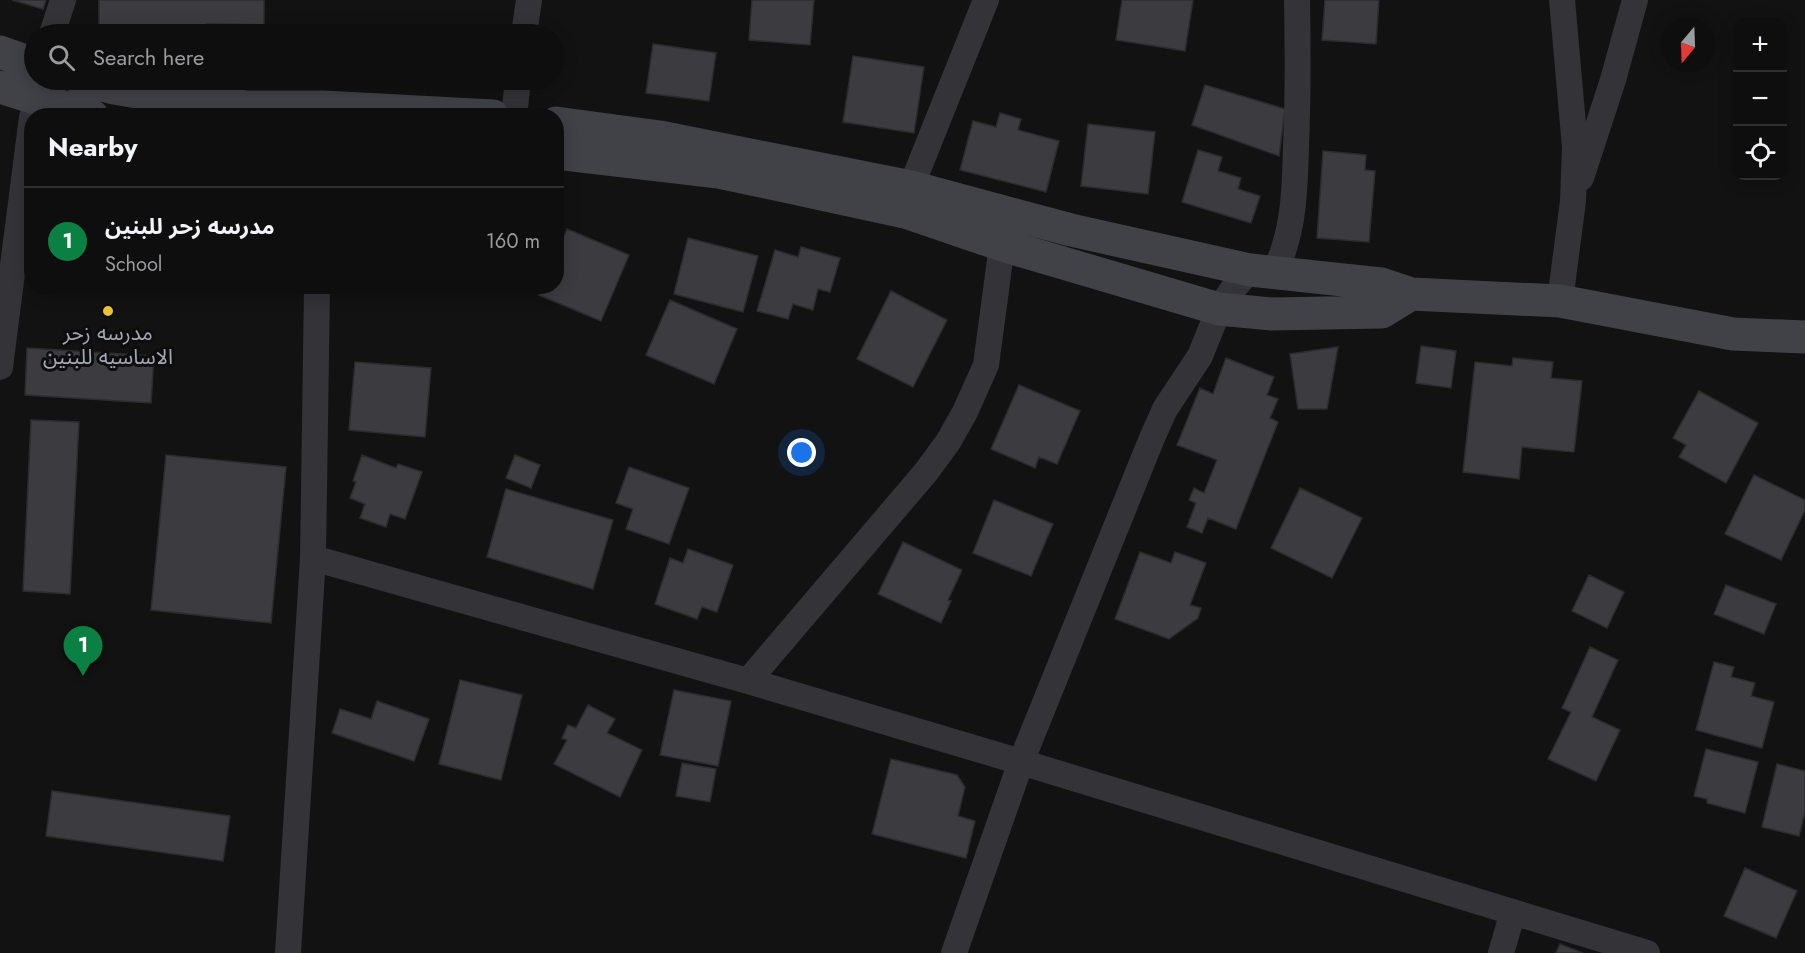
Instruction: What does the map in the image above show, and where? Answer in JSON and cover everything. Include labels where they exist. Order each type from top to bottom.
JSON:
[{"type":"street","points":[[55,24],[63,0]]},
{"type":"street","points":[[525,24],[529,0]]},
{"type":"street","points":[[908,199],[986,0]]},
{"type":"street","points":[[954,953],[1021,762],[1165,409],[1200,356],[1219,309],[1232,290],[1250,270],[1277,267],[1285,250],[1291,222],[1297,127],[1297,0]]},
{"type":"street","points":[[1560,301],[1573,201],[1575,147],[1562,0]]},
{"type":"street","points":[[1573,201],[1613,80],[1635,0]]},
{"type":"street","points":[[0,52],[24,60]]},
{"type":"street","points":[[0,87],[34,102],[59,108]]},
{"type":"street","points":[[126,90],[179,99],[265,108]]},
{"type":"street","points":[[515,108],[517,90]]},
{"type":"street","points":[[564,124],[660,137],[908,199],[1002,245],[1219,309],[1272,314],[1382,312],[1411,294]]},
{"type":"street","points":[[564,154],[720,172],[908,199],[1071,230],[1250,270],[1381,284],[1411,294],[1560,301],[1733,334],[1805,337]]},
{"type":"street","points":[[0,367],[24,180]]},
{"type":"street","points":[[748,681],[926,472],[948,442],[987,365],[1002,245]]},
{"type":"street","points":[[288,953],[313,558],[317,294]]},
{"type":"street","points":[[313,558],[748,681],[1647,953]]},
{"type":"street","points":[[1501,953],[1513,912]]},
{"type":"building","points":[[12,0],[46,0],[43,9]]},
{"type":"building","points":[[99,0],[264,0],[264,24],[99,24]]},
{"type":"building","points":[[752,0],[814,0],[810,45],[749,40]]},
{"type":"building","points":[[1122,0],[1193,0],[1185,51],[1116,40]]},
{"type":"building","points":[[1325,0],[1379,0],[1376,44],[1322,40]]},
{"type":"building","points":[[653,44],[716,53],[709,101],[646,93]]},
{"type":"building","points":[[853,56],[924,67],[914,133],[843,122]]},
{"type":"building","points":[[1205,85],[1285,109],[1279,156],[1192,125]]},
{"type":"building","points":[[1000,113],[1021,119],[1018,130],[1059,141],[1046,192],[960,170],[973,121],[996,127]]},
{"type":"building","points":[[1088,124],[1155,132],[1148,194],[1081,186]]},
{"type":"building","points":[[1198,150],[1222,157],[1218,171],[1241,178],[1238,189],[1260,196],[1251,223],[1182,202]]},
{"type":"building","points":[[1323,151],[1366,155],[1365,170],[1375,171],[1369,242],[1317,238]]},
{"type":"building","points":[[567,229],[629,255],[601,321],[539,295],[564,294],[564,236]]},
{"type":"building","points":[[688,238],[758,256],[743,312],[674,294]]},
{"type":"building","points":[[801,247],[840,258],[830,292],[818,289],[813,310],[793,304],[788,319],[757,311],[775,250],[798,257]]},
{"type":"building","points":[[891,291],[947,320],[913,387],[857,359]]},
{"type":"building","points":[[670,300],[737,329],[714,384],[646,355]]},
{"type":"building","points":[[1421,346],[1456,351],[1451,388],[1416,383]]},
{"type":"building","points":[[1338,347],[1327,409],[1298,409],[1290,354]]},
{"type":"building","points":[[27,348],[154,356],[151,403],[25,395]]},
{"type":"building","points":[[1226,358],[1274,377],[1267,395],[1278,399],[1270,418],[1278,422],[1236,529],[1208,518],[1202,533],[1187,527],[1196,503],[1189,500],[1194,488],[1204,493],[1217,460],[1177,445],[1200,388],[1213,394]]},
{"type":"building","points":[[1513,358],[1553,362],[1551,378],[1582,381],[1574,452],[1522,447],[1519,479],[1463,472],[1475,362],[1512,366]]},
{"type":"building","points":[[355,362],[431,368],[425,437],[349,430]]},
{"type":"building","points":[[1019,385],[1080,411],[1057,464],[1039,457],[1035,468],[991,449]]},
{"type":"building","points":[[1699,391],[1758,423],[1726,483],[1679,457],[1686,445],[1673,438]]},
{"type":"building","points":[[31,420],[79,422],[70,594],[23,591]]},
{"type":"building","points":[[166,455],[286,467],[271,623],[151,610]]},
{"type":"building","points":[[362,455],[396,468],[398,464],[422,472],[405,519],[390,514],[386,527],[360,518],[365,504],[350,498]]},
{"type":"building","points":[[515,455],[540,465],[531,488],[506,478]]},
{"type":"building","points":[[629,467],[689,488],[669,544],[626,529],[633,509],[616,503]]},
{"type":"building","points":[[1754,475],[1805,500],[1805,510],[1781,560],[1725,534]]},
{"type":"building","points":[[1300,488],[1362,518],[1332,578],[1271,548]]},
{"type":"building","points":[[506,489],[613,520],[593,589],[487,557]]},
{"type":"building","points":[[994,500],[1053,524],[1031,576],[973,553]]},
{"type":"building","points":[[903,542],[962,570],[948,600],[951,601],[941,623],[878,594]]},
{"type":"building","points":[[688,549],[733,565],[717,612],[702,607],[697,619],[655,604],[670,558],[683,563]]},
{"type":"building","points":[[1140,552],[1171,563],[1175,552],[1206,563],[1190,605],[1201,608],[1198,618],[1169,639],[1115,619]]},
{"type":"building","points":[[1589,575],[1624,592],[1607,628],[1572,611]]},
{"type":"building","points":[[1726,585],[1776,604],[1764,634],[1714,614]]},
{"type":"building","points":[[1590,647],[1618,660],[1592,717],[1620,730],[1596,781],[1548,759],[1571,712],[1562,708]]},
{"type":"building","points":[[1714,662],[1734,667],[1731,677],[1755,683],[1751,696],[1774,702],[1762,748],[1696,730]]},
{"type":"building","points":[[460,680],[522,695],[501,780],[439,764]]},
{"type":"building","points":[[674,690],[731,701],[718,766],[660,755]]},
{"type":"building","points":[[377,701],[429,719],[414,761],[332,733],[340,709],[371,719]]},
{"type":"building","points":[[588,705],[615,719],[607,733],[642,750],[620,797],[554,764],[567,740],[562,738],[568,725],[576,728]]},
{"type":"building","points":[[1706,749],[1758,762],[1745,813],[1707,803],[1707,799],[1694,796]]},
{"type":"building","points":[[891,759],[957,775],[965,787],[958,816],[975,821],[966,858],[872,834]]},
{"type":"building","points":[[682,763],[716,769],[710,802],[676,796]]},
{"type":"building","points":[[1777,764],[1805,771],[1805,812],[1799,836],[1762,827]]},
{"type":"building","points":[[52,791],[230,816],[223,861],[46,836]]},
{"type":"building","points":[[1745,868],[1797,891],[1776,938],[1724,916]]},
{"type":"building","points":[[1560,944],[1583,953],[1556,953]]},
{"type":"place","name":"مدرسه زحر الاساسيه للبنين","points":[[108,311]]},
{"type":"place","name":"مدرسه زحر للبنين","points":[[83,676]]}]
